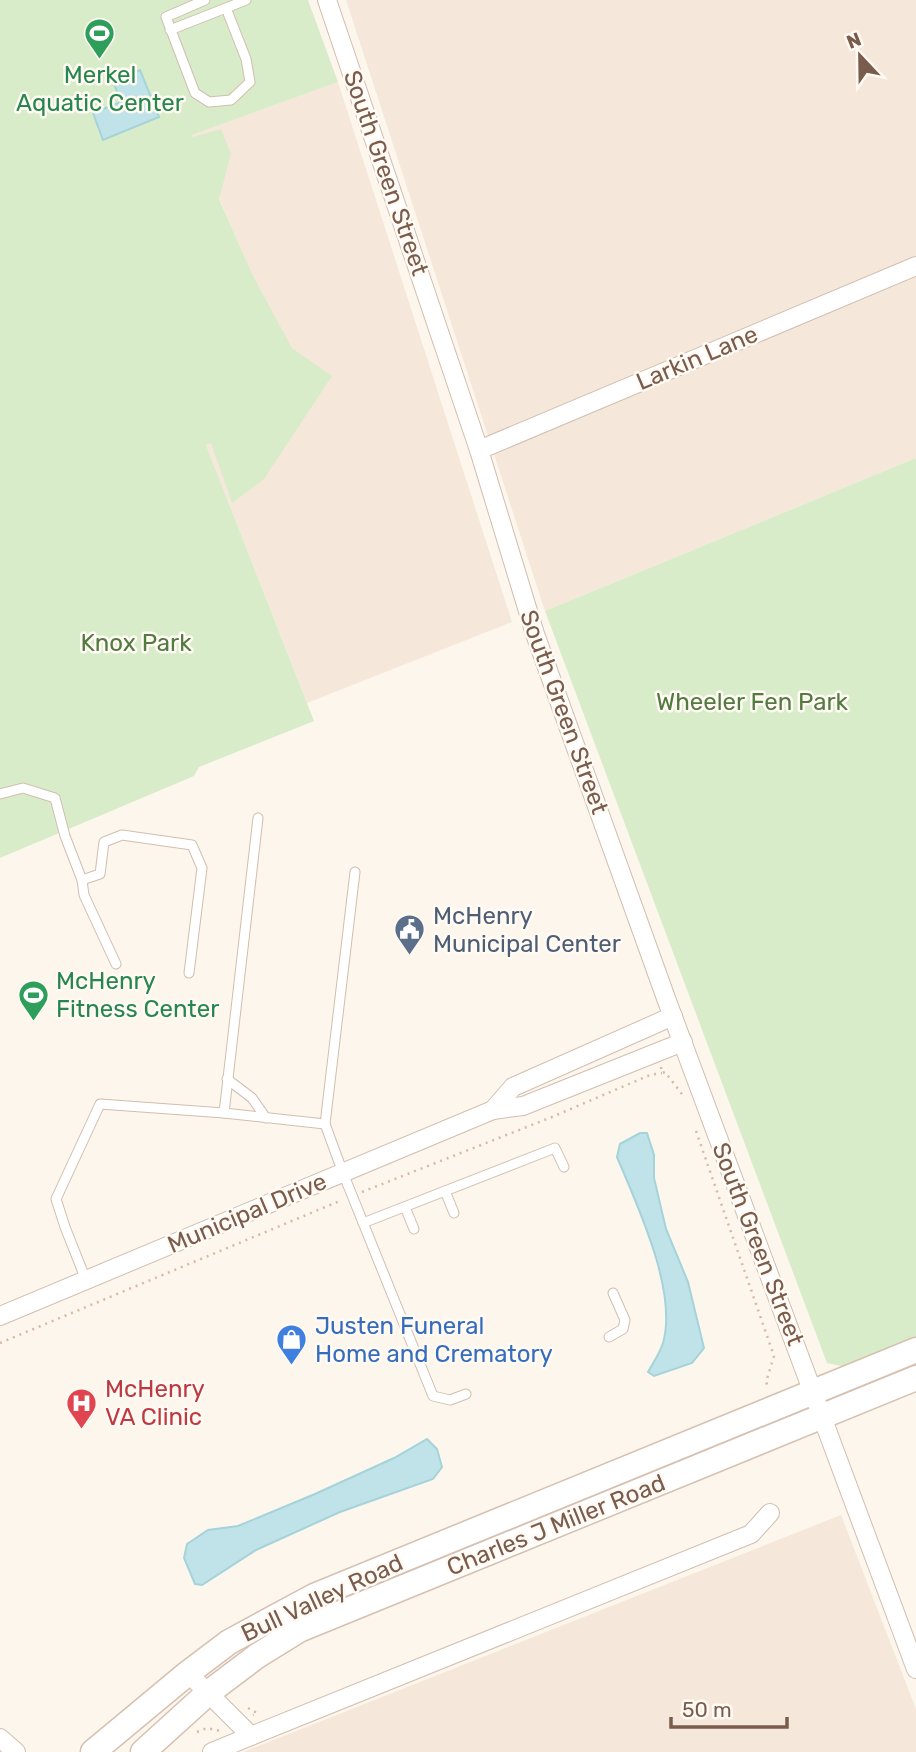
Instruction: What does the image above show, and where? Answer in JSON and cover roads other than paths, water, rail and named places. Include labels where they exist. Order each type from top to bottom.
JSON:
[{"type":"street","name":"South Green Street","points":[[327,0],[479,450],[535,634],[673,1016],[916,1669]]},
{"type":"street","name":"Larkin Lane","points":[[479,450],[916,266]]},
{"type":"street","name":"Municipal Drive","points":[[493,1110],[513,1087],[673,1016]]},
{"type":"street","name":"Municipal Drive","points":[[0,1315],[493,1110],[523,1106],[683,1042]]},
{"type":"street","points":[[813,1391],[916,1350]]},
{"type":"street","name":"Charles J Miller Road","points":[[208,1693],[257,1656],[299,1630],[916,1378]]},
{"type":"street","name":"Bull Valley Road","points":[[93,1752],[229,1642],[314,1596],[813,1391]]},
{"type":"street","points":[[212,1752],[246,1730],[751,1534],[770,1513]]},
{"type":"street","points":[[188,1673],[246,1730]]},
{"type":"street","points":[[143,1752],[208,1693]]},
{"type":"street","points":[[0,1738],[16,1752]]},
{"type":"lane","points":[[205,0],[166,17],[195,93],[209,102],[231,100],[250,82],[246,59],[226,8]]},
{"type":"lane","points":[[170,30],[246,0]]},
{"type":"lane","points":[[0,794],[23,788],[55,798],[65,836],[82,880],[84,895],[116,964]]},
{"type":"lane","points":[[224,1113],[258,818]]},
{"type":"lane","points":[[82,880],[100,874],[104,842],[122,835],[192,845],[202,868],[189,973]]},
{"type":"lane","points":[[355,873],[325,1124],[433,1396],[450,1400],[467,1394]]},
{"type":"lane","points":[[228,1079],[252,1098],[265,1118]]},
{"type":"lane","points":[[86,1280],[57,1199],[100,1104],[325,1124]]},
{"type":"lane","points":[[363,1223],[555,1148],[564,1167]]},
{"type":"lane","points":[[445,1191],[454,1213]]},
{"type":"lane","points":[[405,1207],[414,1229]]},
{"type":"lane","points":[[609,1337],[623,1329],[625,1320],[613,1293]]},
{"type":"water","points":[[140,70],[159,117],[103,140],[93,113],[121,102],[113,81]]},
{"type":"water","points":[[640,1133],[647,1133],[654,1155],[654,1178],[666,1229],[688,1282],[704,1348],[692,1363],[654,1376],[648,1372],[663,1343],[665,1299],[653,1248],[617,1157],[620,1144]]},
{"type":"water","points":[[427,1439],[437,1449],[442,1467],[433,1479],[340,1512],[256,1550],[202,1585],[195,1584],[184,1558],[187,1544],[208,1530],[238,1526],[394,1458]]},
{"type":"place","name":"Merkel Aquatic Center","points":[[100,60]]},
{"type":"place","name":"McHenry Municipal Center","points":[[410,957]]},
{"type":"place","name":"McHenry Fitness Center","points":[[33,1022]]},
{"type":"place","name":"Justen Funeral Home and Crematory","points":[[292,1367]]},
{"type":"place","name":"McHenry VA Clinic","points":[[82,1430]]},
{"type":"park label","name":"Knox Park","points":[[136,643]]},
{"type":"park label","name":"Wheeler Fen Park","points":[[752,702]]}]
